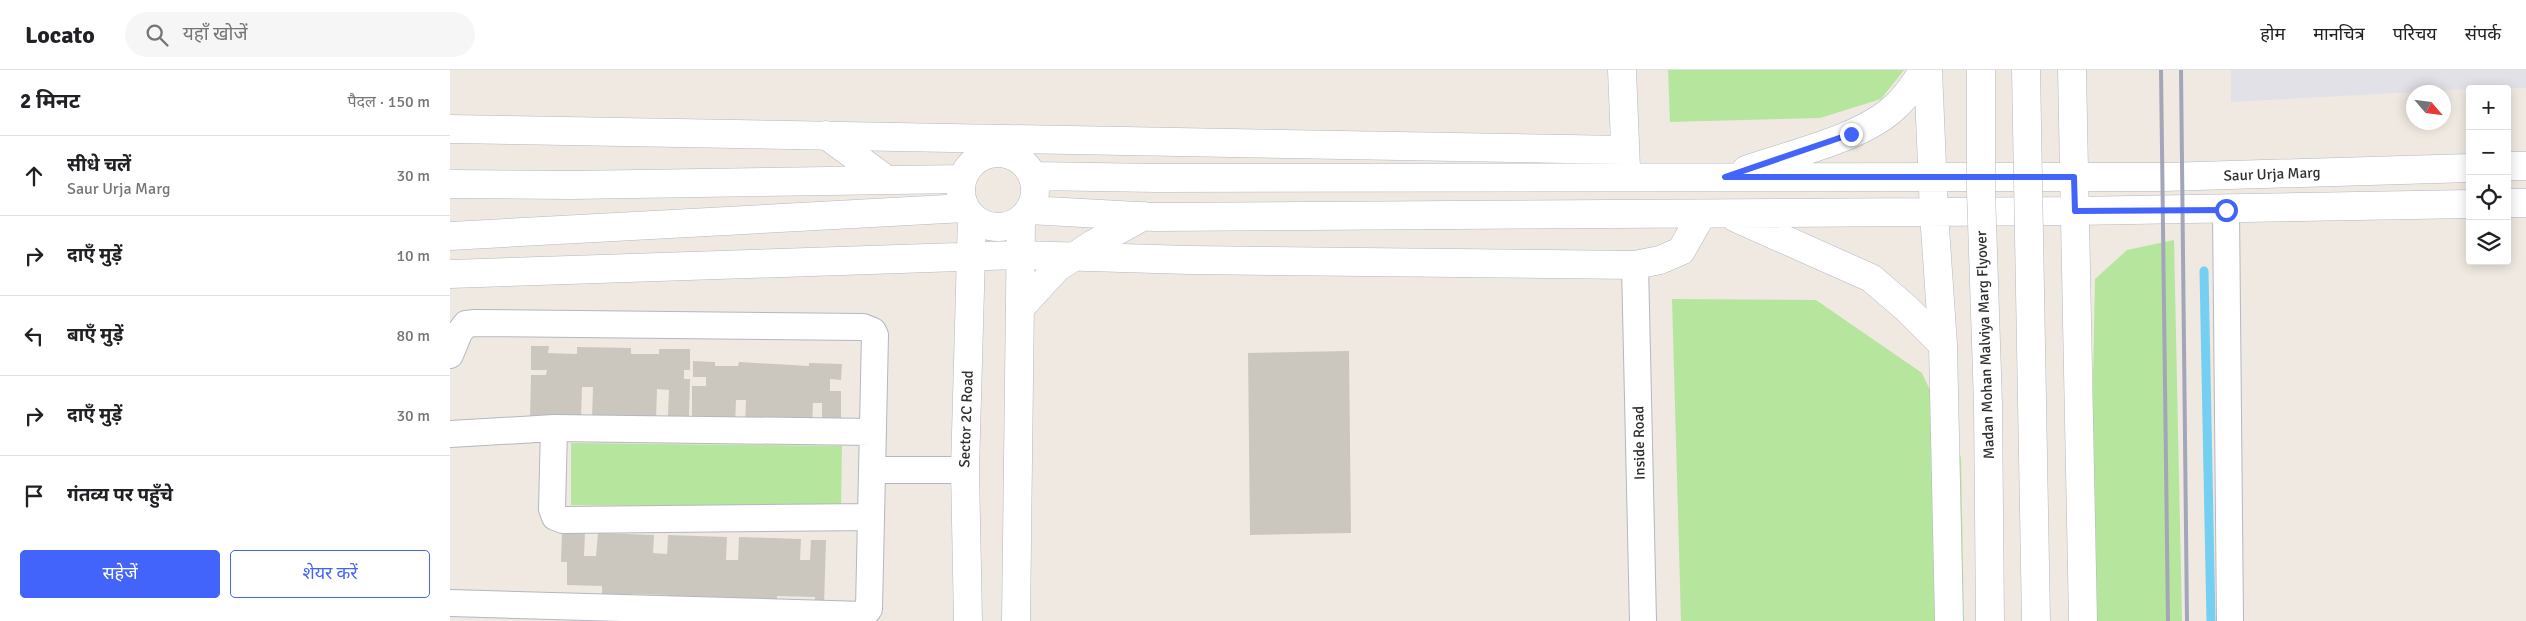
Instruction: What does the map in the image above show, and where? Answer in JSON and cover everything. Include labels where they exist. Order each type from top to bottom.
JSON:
[{"type":"main road","points":[[1622,70],[1626,177]]},
{"type":"main road","points":[[1725,177],[1851,134],[1876,122],[1896,106],[1924,70]]},
{"type":"main road","points":[[1928,70],[1934,177],[1934,213],[1943,345],[1949,621]]},
{"type":"main road","name":"Madan Mohan Malviya Marg Flyover","points":[[1982,70],[1981,200],[1988,404],[1990,621]]},
{"type":"main road","points":[[2026,70],[2036,621]]},
{"type":"main road","points":[[2072,70],[2083,621]]},
{"type":"main road","points":[[450,129],[1625,150]]},
{"type":"main road","points":[[826,135],[887,180]]},
{"type":"main road","points":[[1016,621],[1021,255],[1025,215],[1036,194],[1033,176],[1022,161],[1012,155],[988,154],[977,160],[962,179],[960,191],[969,213],[990,227],[1003,228],[1025,215],[1934,213],[2226,210],[2466,204]]},
{"type":"main road","points":[[2511,166],[2526,166]]},
{"type":"main road","name":"Saur Urja Marg","points":[[1033,176],[2164,177],[2466,168]]},
{"type":"main road","points":[[450,184],[962,179]]},
{"type":"main road","points":[[2511,203],[2526,203]]},
{"type":"main road","points":[[450,236],[969,213]]},
{"type":"main road","name":"Sector 2C Road","points":[[968,621],[965,470],[971,256],[969,213]]},
{"type":"main road","points":[[450,274],[1021,255],[1071,258],[1635,265],[1660,260],[1681,251],[1714,214]]},
{"type":"main road","points":[[1714,214],[1871,278],[1906,308],[1943,345]]},
{"type":"main road","points":[[1020,308],[1057,268],[1144,216]]},
{"type":"street","points":[[2226,210],[2230,621]]},
{"type":"street","name":"Inside Road","points":[[1635,265],[1643,621]]},
{"type":"street","points":[[450,355],[459,333],[466,324],[475,322],[868,327],[873,330],[875,335],[869,609],[864,615],[450,603]]},
{"type":"street","points":[[450,434],[554,428],[873,432]]},
{"type":"street","points":[[554,428],[552,509],[555,517],[563,520],[871,517]]},
{"type":"street","points":[[872,470],[965,470]]},
{"type":"shaded area","points":[[2231,70],[2526,70],[2526,88],[2511,88],[2511,85],[2466,85],[2466,89],[2451,90],[2451,85],[2406,85],[2406,92],[2231,102]]},
{"type":"green space","points":[[1668,70],[1904,70],[1881,99],[1820,118],[1670,122]]},
{"type":"green space","points":[[2174,240],[2182,621],[2092,621],[2090,532],[2095,279],[2127,250]]},
{"type":"green space","points":[[1672,299],[1816,300],[1922,373],[1961,457],[1964,621],[1681,621]]},
{"type":"green space","points":[[571,443],[842,446],[841,508],[571,505]]},
{"type":"building","points":[[531,346],[549,346],[548,353],[577,354],[577,347],[631,348],[631,354],[659,354],[659,349],[690,349],[690,370],[684,370],[684,379],[690,379],[689,416],[668,416],[669,390],[657,389],[656,420],[592,419],[593,387],[582,387],[581,419],[530,418],[531,375],[546,375],[547,370],[531,370]]},
{"type":"building","points":[[1349,351],[1351,533],[1250,535],[1248,353]]},
{"type":"building","points":[[693,361],[715,362],[715,366],[738,366],[739,362],[809,366],[809,363],[842,364],[841,380],[830,379],[830,391],[841,391],[841,428],[822,428],[822,403],[813,403],[812,428],[745,426],[746,400],[736,400],[735,426],[692,425],[692,386],[706,386],[706,377],[693,377]]},
{"type":"building","points":[[562,532],[585,533],[584,556],[596,556],[598,533],[654,535],[653,553],[667,554],[668,535],[727,537],[726,560],[738,560],[739,537],[801,539],[800,560],[810,560],[811,540],[826,540],[824,605],[815,605],[815,597],[777,596],[777,604],[668,601],[668,595],[632,594],[631,597],[602,597],[602,586],[567,585],[567,562],[561,562]]},
{"type":"waterway","points":[[2204,271],[2211,621]]},
{"type":"railway","points":[[2161,70],[2168,621]]},
{"type":"railway","points":[[2181,70],[2187,621]]},
{"type":"route","points":[[1851,134],[1725,177],[2074,177],[2075,211],[2226,210]]}]
